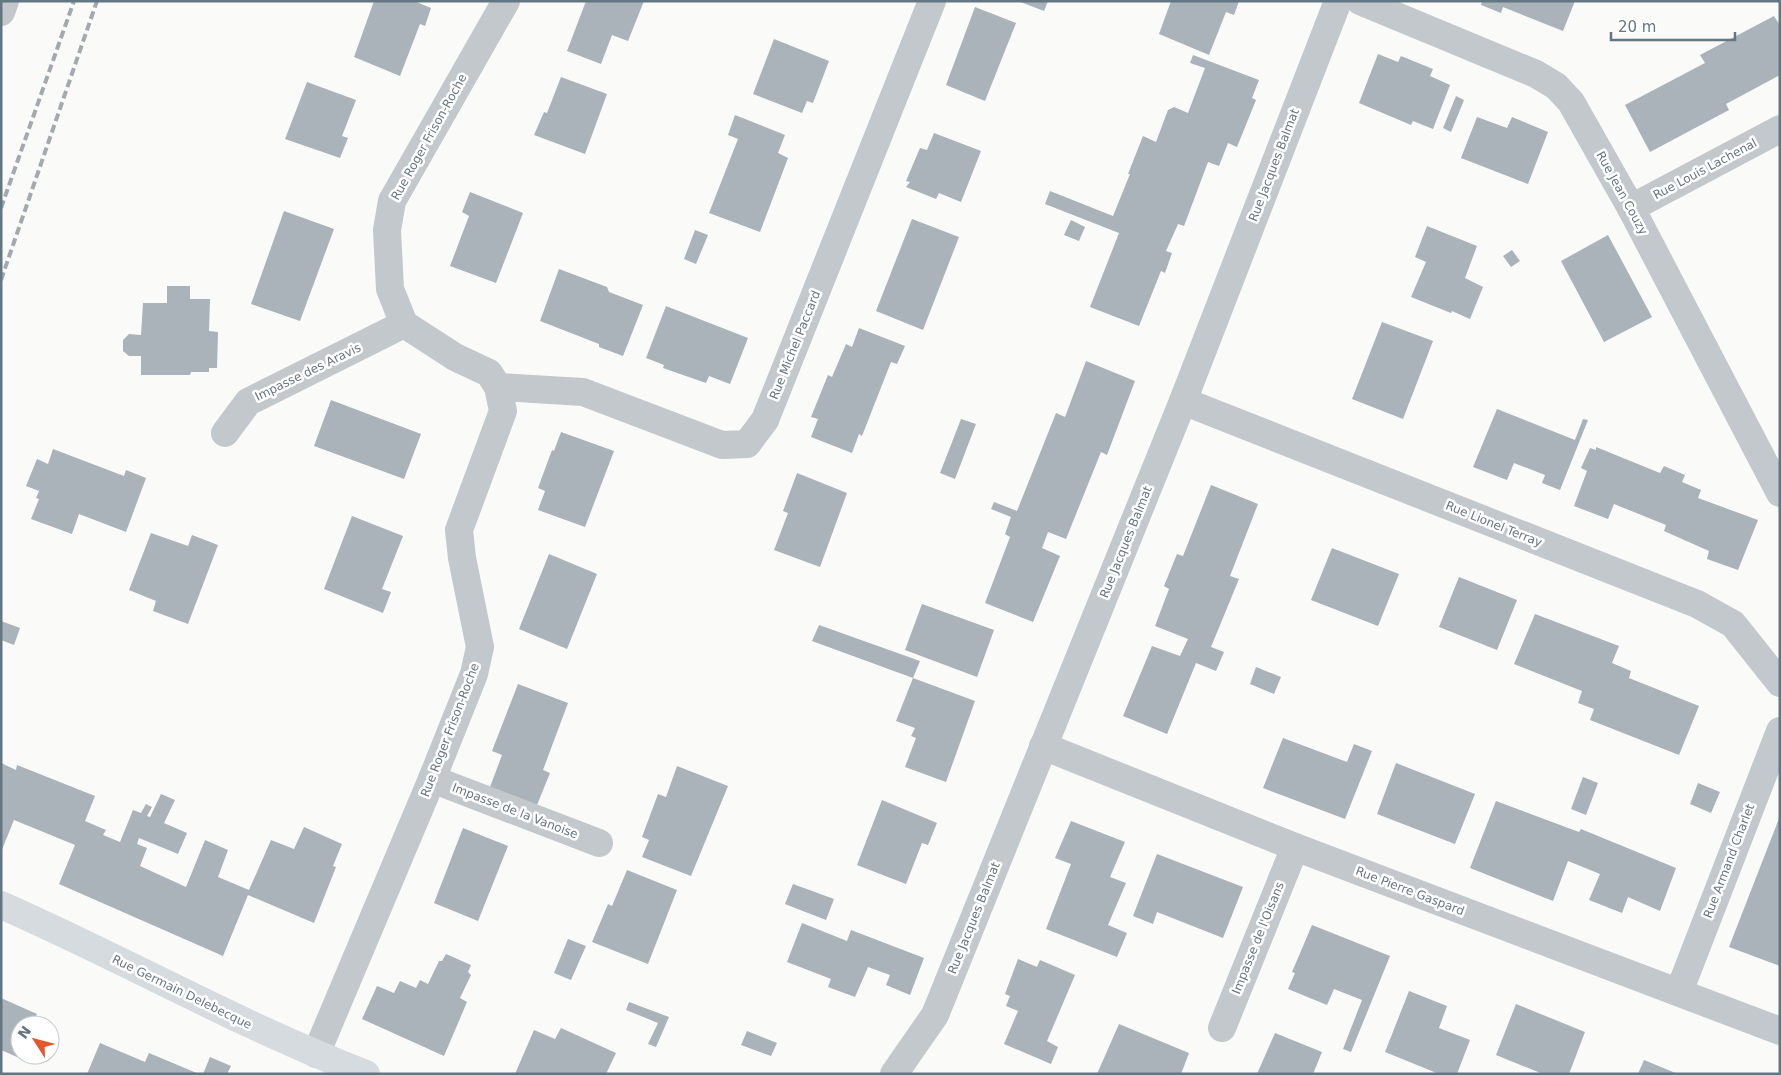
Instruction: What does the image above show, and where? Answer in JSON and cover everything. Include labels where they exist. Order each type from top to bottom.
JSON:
[{"type":"street","points":[[1,12],[5,1]]},
{"type":"street","name":"Rue Roger Frison-Roche","points":[[404,324],[390,289],[387,230],[392,201],[506,1]]},
{"type":"street","name":"Rue Michel Paccard","points":[[498,387],[583,392],[722,445],[747,444],[765,420],[932,1]]},
{"type":"street","name":"Rue Jacques Balmat","points":[[894,1074],[934,1015],[1183,401],[1338,1]]},
{"type":"street","name":"Rue Jean Couzy","points":[[1360,1],[1536,74],[1556,86],[1572,102],[1631,208],[1780,493]]},
{"type":"street","name":"Rue Louis Lachenal","points":[[1631,208],[1780,129]]},
{"type":"street","points":[[404,324],[455,357],[489,373],[498,387]]},
{"type":"street","name":"Impasse des Aravis","points":[[225,432],[248,402],[404,324]]},
{"type":"street","name":"Rue Roger Frison-Roche","points":[[316,1054],[432,779],[474,674],[480,647],[462,558],[459,530],[503,411],[498,387]]},
{"type":"street","name":"Rue Lionel Terray","points":[[1183,401],[1697,604],[1732,624],[1780,683]]},
{"type":"street","name":"Rue Armand Charlet","points":[[1679,992],[1780,731]]},
{"type":"street","name":"Rue Pierre Gaspard","points":[[1043,746],[1294,847],[1780,1031]]},
{"type":"street","name":"Impasse de la Vanoise","points":[[432,779],[599,843]]},
{"type":"street","name":"Impasse de l'Oisans","points":[[1222,1028],[1294,847]]},
{"type":"street","name":"Rue Germain Delebecque","points":[[1,905],[41,922],[260,1030],[366,1074]]},
{"type":"building","points":[[374,1],[414,1],[431,8],[425,26],[420,24],[400,76],[354,57]]},
{"type":"building","points":[[586,1],[644,1],[628,41],[612,35],[601,64],[567,51]]},
{"type":"building","points":[[1018,1],[1048,1],[1044,11]]},
{"type":"building","points":[[1171,1],[1239,1],[1234,15],[1226,12],[1209,55],[1159,34]]},
{"type":"building","points":[[1482,1],[1575,1],[1563,31],[1503,7],[1501,13],[1481,5]]},
{"type":"building","points":[[975,7],[1016,23],[985,101],[946,85]]},
{"type":"building","points":[[1774,16],[1780,24],[1780,75],[1726,104],[1729,110],[1650,152],[1625,105],[1705,63],[1700,55]]},
{"type":"building","points":[[774,39],[829,61],[813,103],[807,101],[802,113],[753,94]]},
{"type":"building","points":[[1378,54],[1398,62],[1401,56],[1433,69],[1430,76],[1450,85],[1433,129],[1413,121],[1411,125],[1359,103]]},
{"type":"building","points":[[1193,55],[1259,80],[1252,98],[1256,100],[1237,147],[1228,143],[1219,166],[1208,162],[1184,226],[1178,224],[1166,251],[1172,253],[1165,273],[1161,271],[1139,326],[1090,307],[1119,233],[1045,204],[1050,191],[1113,216],[1143,136],[1156,142],[1168,110],[1174,107],[1188,113],[1205,68],[1190,63]]},
{"type":"building","points":[[561,77],[607,94],[585,154],[534,135],[544,112],[547,113]]},
{"type":"building","points":[[307,82],[356,100],[342,136],[348,138],[340,158],[285,139]]},
{"type":"building","points":[[1456,96],[1464,100],[1451,132],[1443,128]]},
{"type":"building","points":[[735,115],[785,135],[778,153],[788,158],[760,232],[709,213],[738,139],[728,135]]},
{"type":"building","points":[[1477,117],[1507,128],[1512,117],[1548,132],[1528,184],[1461,158]]},
{"type":"building","points":[[934,133],[981,151],[961,202],[939,193],[936,199],[906,187],[910,182],[906,181],[920,148],[927,150]]},
{"type":"building","points":[[470,192],[523,213],[496,283],[450,266],[469,216],[462,212]]},
{"type":"building","points":[[284,211],[334,229],[300,321],[251,304]]},
{"type":"building","points":[[912,219],[959,237],[923,330],[876,311]]},
{"type":"building","points":[[1071,220],[1085,227],[1079,241],[1064,235]]},
{"type":"building","points":[[1427,226],[1477,246],[1465,278],[1483,287],[1470,319],[1411,297],[1426,262],[1415,257]]},
{"type":"building","points":[[695,230],[708,235],[696,264],[684,259]]},
{"type":"building","points":[[1608,235],[1652,317],[1604,342],[1561,261]]},
{"type":"building","points":[[1512,250],[1520,261],[1511,267],[1503,256]]},
{"type":"building","points":[[559,269],[607,287],[609,292],[643,305],[623,356],[599,347],[599,344],[540,321]]},
{"type":"building","points":[[167,286],[190,286],[190,299],[210,299],[209,331],[218,332],[217,368],[209,368],[209,372],[191,372],[190,375],[141,375],[141,356],[129,356],[123,351],[123,340],[129,334],[141,335],[143,303],[167,303]]},
{"type":"building","points":[[666,306],[748,338],[730,384],[709,376],[706,383],[663,368],[664,365],[646,358]]},
{"type":"building","points":[[1382,322],[1433,341],[1403,419],[1352,399]]},
{"type":"building","points":[[859,328],[905,346],[897,364],[891,362],[862,436],[859,434],[852,453],[811,437],[818,419],[811,417],[828,375],[832,377],[846,344],[852,347]]},
{"type":"building","points":[[1086,361],[1135,381],[1107,455],[1101,452],[1066,539],[1048,532],[1042,548],[1060,556],[1033,622],[985,603],[1010,537],[1005,534],[1011,517],[991,509],[994,502],[1017,511],[1056,413],[1065,417]]},
{"type":"building","points":[[331,400],[421,434],[404,479],[314,446]]},
{"type":"building","points":[[1497,409],[1575,440],[1583,419],[1588,420],[1560,490],[1542,483],[1545,475],[1514,463],[1507,480],[1473,467]]},
{"type":"building","points":[[961,419],[976,424],[955,479],[940,473]]},
{"type":"building","points":[[561,432],[614,451],[585,527],[538,510],[545,491],[538,488]]},
{"type":"building","points":[[1596,447],[1660,473],[1664,466],[1685,475],[1682,482],[1701,490],[1698,498],[1758,520],[1738,570],[1707,559],[1709,551],[1664,531],[1666,525],[1614,504],[1608,519],[1574,506],[1587,471],[1581,468],[1590,448],[1596,450]]},
{"type":"building","points":[[53,449],[124,476],[126,470],[146,478],[126,532],[79,514],[72,534],[31,519],[39,499],[36,498],[39,491],[26,486],[37,459],[48,464]]},
{"type":"building","points":[[797,473],[847,493],[820,567],[774,550],[788,513],[783,511]]},
{"type":"building","points":[[1211,485],[1258,504],[1230,576],[1239,579],[1211,647],[1224,652],[1216,671],[1196,663],[1167,734],[1123,716],[1152,646],[1180,656],[1188,639],[1155,626],[1169,589],[1164,586],[1177,554],[1183,556]]},
{"type":"building","points":[[352,516],[403,536],[382,589],[391,592],[383,613],[324,589]]},
{"type":"building","points":[[151,533],[188,546],[192,535],[218,545],[188,624],[153,611],[156,601],[129,590]]},
{"type":"building","points":[[1332,548],[1399,574],[1378,626],[1311,600]]},
{"type":"building","points":[[549,554],[597,574],[567,649],[519,629]]},
{"type":"building","points":[[1459,577],[1517,600],[1497,650],[1439,627]]},
{"type":"building","points":[[922,604],[994,630],[977,677],[905,650]]},
{"type":"building","points":[[1535,614],[1619,646],[1612,663],[1631,671],[1629,678],[1699,706],[1679,755],[1590,720],[1594,709],[1578,703],[1582,691],[1514,664]]},
{"type":"building","points":[[1,621],[20,628],[14,645],[1,640]]},
{"type":"building","points":[[819,625],[920,661],[913,678],[812,641]]},
{"type":"building","points":[[1256,667],[1281,677],[1274,694],[1250,684]]},
{"type":"building","points":[[913,678],[975,701],[946,782],[905,767],[916,738],[911,736],[915,728],[896,721]]},
{"type":"building","points":[[518,684],[568,703],[543,770],[550,773],[537,805],[490,787],[502,755],[492,751]]},
{"type":"building","points":[[1283,738],[1347,762],[1354,744],[1372,751],[1345,819],[1263,788]]},
{"type":"building","points":[[1,763],[16,770],[17,765],[95,796],[85,821],[106,830],[103,835],[120,842],[133,810],[141,813],[146,804],[152,807],[147,816],[150,817],[161,794],[175,800],[164,823],[187,833],[178,854],[139,838],[137,844],[147,848],[140,866],[186,887],[205,840],[228,850],[218,877],[249,890],[271,840],[294,849],[304,827],[342,844],[333,866],[336,867],[314,923],[248,895],[223,956],[59,884],[75,845],[14,820],[1,852]]},
{"type":"building","points":[[1396,763],[1475,794],[1455,844],[1377,814]]},
{"type":"building","points":[[677,766],[728,786],[691,876],[642,857],[649,840],[642,837],[658,794],[666,797]]},
{"type":"building","points":[[1583,777],[1598,783],[1586,815],[1571,809]]},
{"type":"building","points":[[1698,783],[1720,792],[1711,813],[1690,804]]},
{"type":"building","points":[[882,800],[937,823],[928,845],[922,843],[906,884],[857,865]]},
{"type":"building","points":[[1496,801],[1579,832],[1581,829],[1676,868],[1660,911],[1628,897],[1622,913],[1589,900],[1600,874],[1568,861],[1553,901],[1470,868]]},
{"type":"building","points":[[1780,816],[1780,966],[1729,947]]},
{"type":"building","points":[[1071,821],[1125,842],[1110,877],[1126,883],[1108,925],[1127,933],[1117,957],[1046,929],[1071,864],[1055,858]]},
{"type":"building","points":[[463,828],[508,846],[478,921],[434,903]]},
{"type":"building","points":[[1157,854],[1243,887],[1223,938],[1157,912],[1153,924],[1133,916]]},
{"type":"building","points":[[627,870],[677,890],[648,964],[592,942],[608,904],[612,906]]},
{"type":"building","points":[[793,884],[834,899],[826,920],[785,904]]},
{"type":"building","points":[[802,923],[847,941],[851,930],[924,958],[910,995],[886,985],[890,975],[868,967],[855,997],[828,987],[831,979],[787,962]]},
{"type":"building","points":[[1312,925],[1390,956],[1351,1052],[1343,1049],[1362,1000],[1334,989],[1327,1005],[1288,989],[1295,973],[1292,972]]},
{"type":"building","points":[[568,939],[586,946],[571,980],[554,973]]},
{"type":"building","points":[[446,954],[471,965],[468,972],[471,975],[460,998],[467,1002],[444,1056],[362,1019],[377,986],[394,993],[400,981],[416,988],[420,980],[428,984],[439,961],[442,961]]},
{"type":"building","points":[[1018,959],[1037,967],[1040,960],[1075,975],[1047,1041],[1058,1047],[1051,1064],[1004,1044],[1018,1011],[1006,1006],[1010,996],[1005,994]]},
{"type":"building","points":[[1409,991],[1447,1006],[1439,1028],[1470,1040],[1457,1074],[1439,1074],[1385,1052]]},
{"type":"building","points":[[1,998],[37,1014],[10,1015],[10,1054],[1,1050]]},
{"type":"building","points":[[629,1002],[669,1017],[656,1047],[648,1044],[658,1023],[626,1010]]},
{"type":"building","points":[[1516,1004],[1585,1032],[1569,1074],[1543,1074],[1496,1055]]},
{"type":"building","points":[[1119,1024],[1189,1053],[1181,1074],[1097,1074]]},
{"type":"building","points":[[561,1028],[616,1053],[606,1074],[515,1074],[534,1030],[555,1039]]},
{"type":"building","points":[[747,1031],[777,1043],[771,1056],[741,1045]]},
{"type":"building","points":[[1275,1033],[1322,1052],[1313,1074],[1257,1074]]},
{"type":"building","points":[[100,1043],[145,1062],[149,1053],[199,1074],[87,1074]]},
{"type":"building","points":[[210,1057],[231,1066],[227,1074],[203,1074]]},
{"type":"building","points":[[1644,1060],[1678,1074],[1638,1074]]},
{"type":"railway","points":[[1,208],[74,1]]},
{"type":"railway","points":[[1,280],[97,1]]}]
